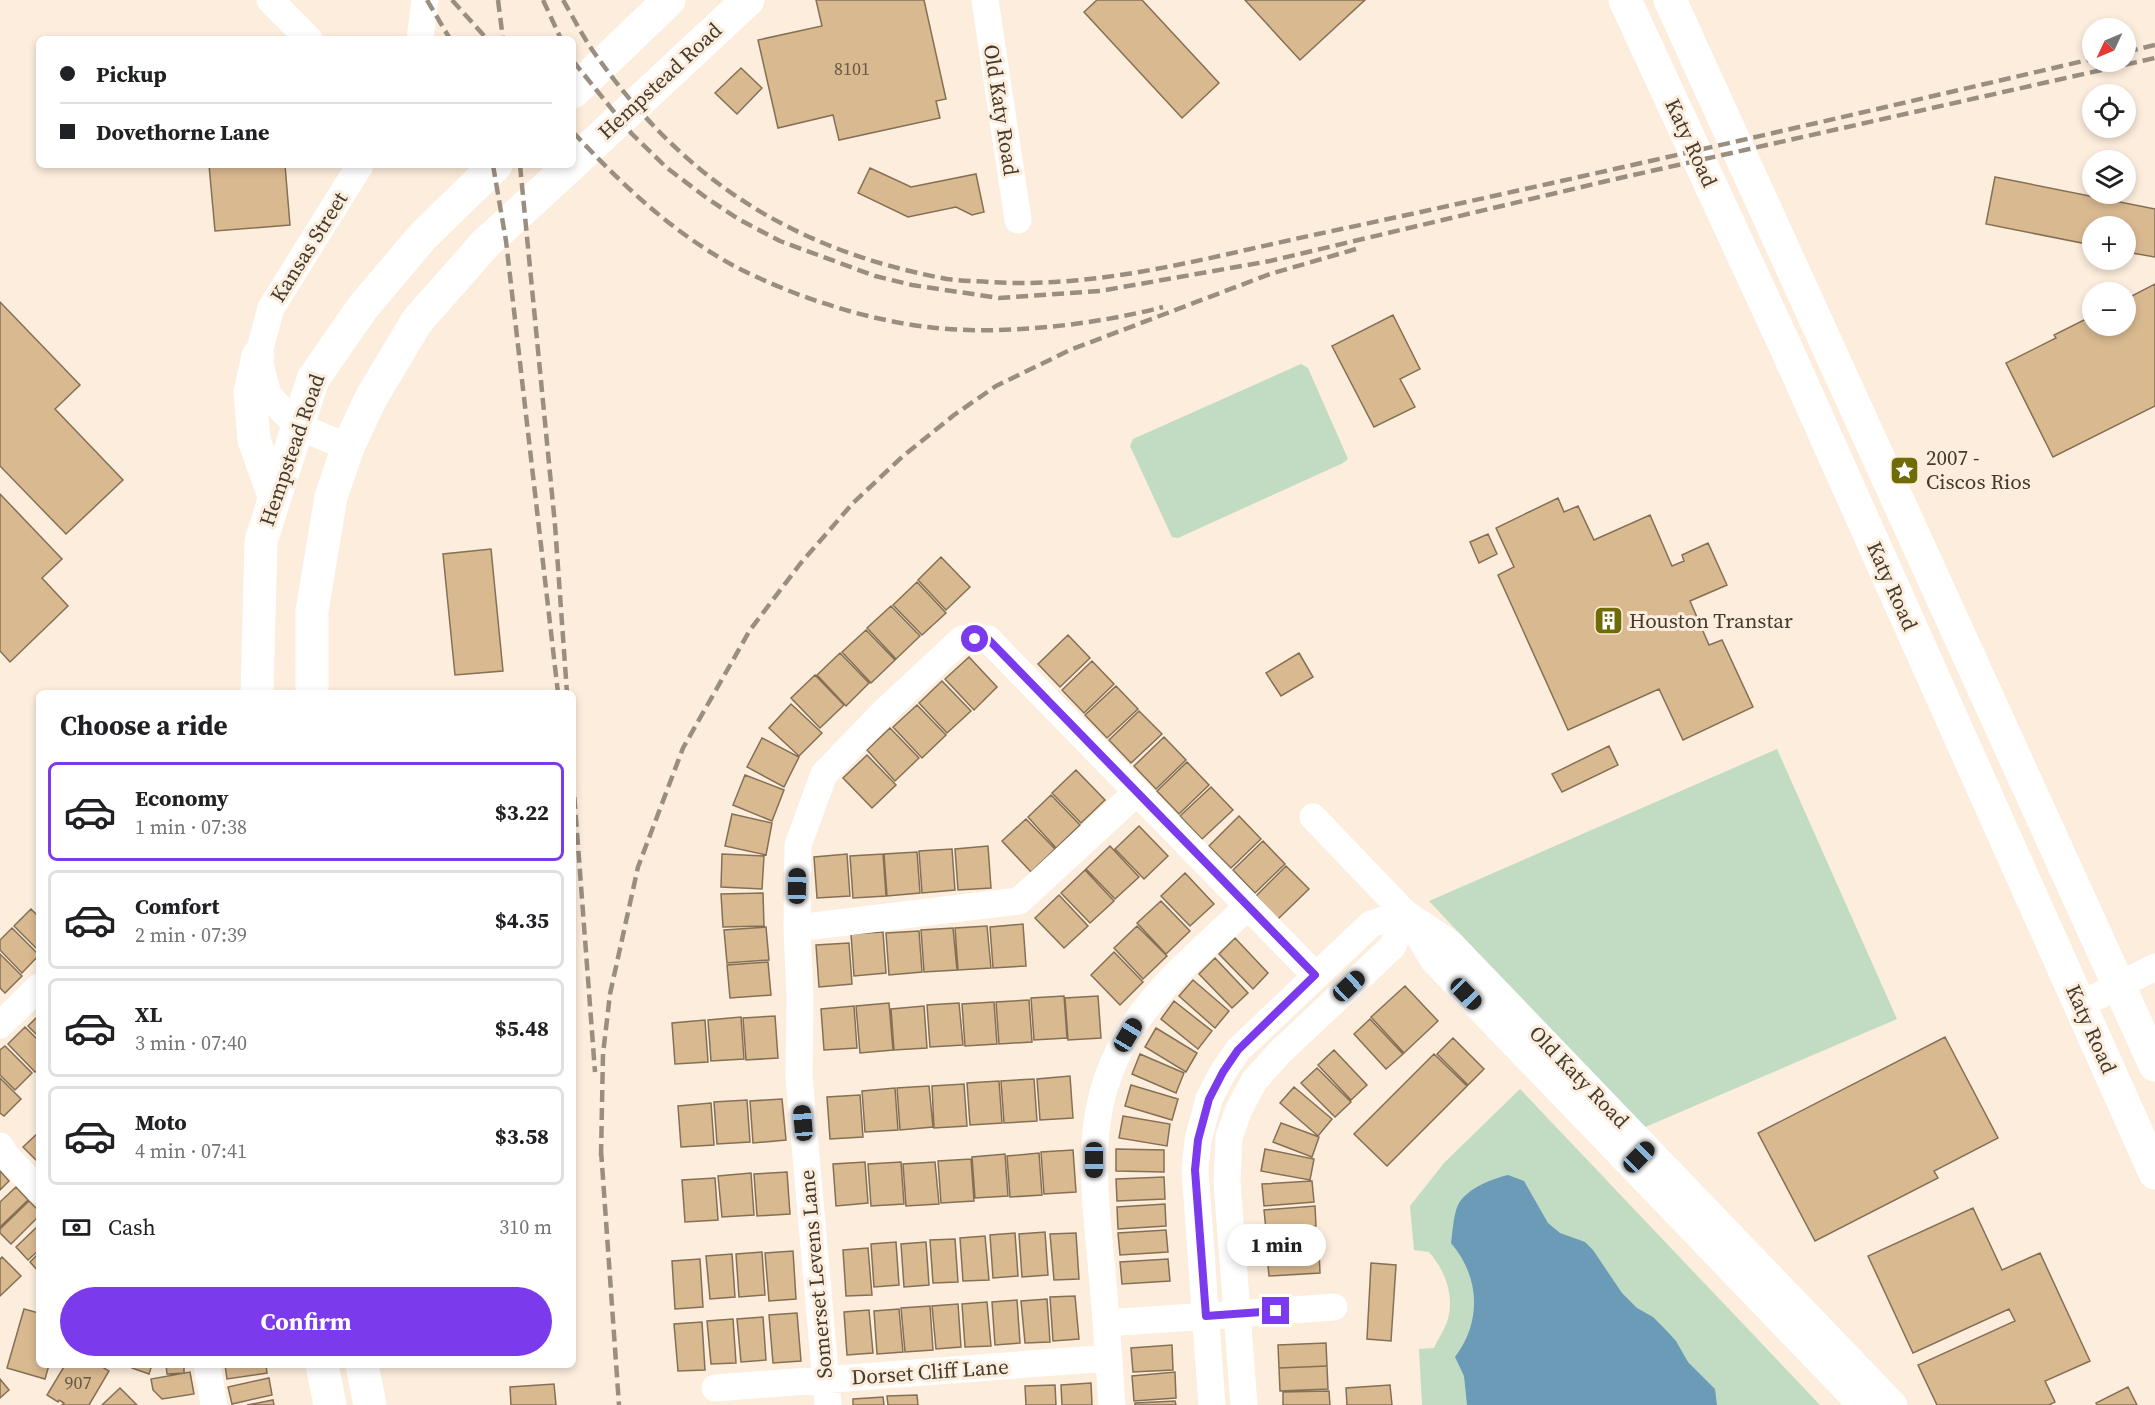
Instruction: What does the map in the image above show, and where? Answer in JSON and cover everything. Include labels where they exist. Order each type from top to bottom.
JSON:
[{"type":"main road","points":[[576,89],[669,0]]},
{"type":"main road","name":"Hempstead Road","points":[[576,160],[748,0]]},
{"type":"main road","name":"Katy Road","points":[[1625,0],[1782,339],[1919,650],[2155,1173]]},
{"type":"main road","name":"Katy Road","points":[[1670,0],[2155,1065]]},
{"type":"main road","name":"Hempstead Road","points":[[257,690],[261,540],[313,379],[363,307],[423,236],[493,168]]},
{"type":"main road","name":"Hempstead Road","points":[[312,690],[312,611],[332,497],[348,447],[371,398],[417,321],[485,244],[568,168]]},
{"type":"main road","points":[[258,356],[250,392],[254,440],[274,496]]},
{"type":"main road","points":[[1919,650],[1954,626]]},
{"type":"main road","points":[[2045,926],[2083,906]]},
{"type":"main road","points":[[323,1368],[330,1405]]},
{"type":"main road","points":[[363,1368],[370,1405]]},
{"type":"street","points":[[270,0],[306,36]]},
{"type":"street","points":[[420,36],[425,0]]},
{"type":"street","name":"Old Katy Road","points":[[985,0],[1018,220]]},
{"type":"street","name":"Kansas Street","points":[[297,426],[268,395],[258,356],[271,308],[358,168]]},
{"type":"street","points":[[297,426],[348,447]]},
{"type":"street","name":"Somerset Levens Lane","points":[[827,1392],[799,1077],[798,845],[824,774],[886,710],[962,639],[988,639],[1247,907],[1306,984],[1318,1015]]},
{"type":"street","points":[[797,928],[1019,901],[1136,793]]},
{"type":"street","name":"Old Katy Road","points":[[1313,817],[1405,913],[1433,960],[1893,1404]]},
{"type":"street","points":[[1112,1405],[1094,1180],[1094,1140],[1098,1107],[1107,1078],[1120,1049],[1137,1021],[1158,994],[1247,907]]},
{"type":"street","points":[[1212,1405],[1195,1170],[1198,1140],[1209,1099],[1238,1050],[1306,984],[1371,924],[1405,913]]},
{"type":"street","points":[[1244,1405],[1227,1182],[1229,1137],[1239,1109],[1254,1082],[1280,1052],[1393,945],[1405,913]]},
{"type":"street","points":[[2080,1005],[2155,967]]},
{"type":"street","points":[[0,1025],[36,990]]},
{"type":"street","points":[[0,1146],[36,1187]]},
{"type":"street","name":"Old Katy Road","points":[[1639,1157],[1860,1405]]},
{"type":"street","points":[[1107,1323],[1334,1306]]},
{"type":"street","name":"Dorset Cliff Lane","points":[[715,1388],[827,1392],[1109,1358]]},
{"type":"street","points":[[208,1368],[214,1405]]},
{"type":"street","points":[[1860,1405],[1893,1404]]},
{"type":"green space","points":[[1301,364],[1308,368],[1348,459],[1178,538],[1172,537],[1130,446],[1133,439]]},
{"type":"green space","points":[[1777,749],[1897,1019],[1643,1128],[1429,901]]},
{"type":"green space","points":[[1520,1089],[1820,1405],[1422,1405],[1419,1349],[1434,1348],[1445,1327],[1450,1297],[1445,1277],[1429,1252],[1414,1250],[1410,1206],[1444,1163]]},
{"type":"water","points":[[1508,1175],[1524,1181],[1548,1223],[1560,1233],[1585,1242],[1622,1293],[1637,1308],[1653,1317],[1676,1341],[1688,1362],[1715,1389],[1717,1405],[1467,1405],[1464,1376],[1455,1357],[1470,1329],[1474,1299],[1468,1270],[1451,1243],[1454,1219],[1458,1205],[1467,1194],[1487,1182]]},
{"type":"building","points":[[816,0],[924,0],[946,99],[936,101],[940,118],[839,140],[833,115],[778,128],[758,40],[822,26]]},
{"type":"building","points":[[1097,0],[1142,0],[1219,83],[1182,118],[1084,12]]},
{"type":"building","points":[[1245,0],[1365,0],[1300,60]]},
{"type":"building","points":[[741,68],[762,88],[737,114],[715,93]]},
{"type":"building","points":[[209,168],[285,168],[290,225],[215,231]]},
{"type":"building","points":[[870,168],[911,187],[976,174],[984,212],[972,215],[956,207],[908,217],[858,193]]},
{"type":"building","points":[[1995,177],[2082,194],[2082,204],[2130,204],[2155,209],[2155,257],[2136,254],[2136,216],[2082,216],[2082,243],[1986,224]]},
{"type":"building","points":[[2155,284],[2155,406],[2053,457],[2006,363],[2056,338],[2054,335],[2082,321],[2082,336],[2136,336],[2136,294]]},
{"type":"building","points":[[0,302],[80,385],[55,409],[123,480],[66,534],[0,466]]},
{"type":"building","points":[[1393,315],[1420,369],[1400,379],[1415,407],[1374,427],[1332,346]]},
{"type":"building","points":[[0,494],[62,559],[42,578],[68,606],[10,662],[0,651]]},
{"type":"building","name":"Houston Transtar","points":[[1558,498],[1564,512],[1578,506],[1594,540],[1650,515],[1672,566],[1684,561],[1682,555],[1708,543],[1727,585],[1690,601],[1709,645],[1722,640],[1753,707],[1683,740],[1659,689],[1568,730],[1498,575],[1514,567],[1496,528]]},
{"type":"building","points":[[1488,534],[1497,554],[1479,563],[1470,542]]},
{"type":"building","points":[[491,549],[503,671],[455,675],[443,554]]},
{"type":"building","points":[[941,557],[970,587],[946,610],[918,580]]},
{"type":"building","points":[[917,582],[946,613],[922,635],[893,605]]},
{"type":"building","points":[[891,606],[920,636],[896,659],[867,628]]},
{"type":"building","points":[[866,630],[895,660],[871,683],[842,652]]},
{"type":"building","points":[[1068,635],[1090,658],[1060,687],[1038,664]]},
{"type":"building","points":[[840,653],[869,683],[846,706],[817,675]]},
{"type":"building","points":[[1299,653],[1313,677],[1281,696],[1266,673]]},
{"type":"building","points":[[969,657],[997,687],[974,710],[945,679]]},
{"type":"building","points":[[1092,661],[1114,684],[1084,713],[1062,690]]},
{"type":"building","points":[[815,675],[844,705],[820,728],[791,698]]},
{"type":"building","points":[[942,681],[971,711],[947,733],[919,703]]},
{"type":"building","points":[[1116,686],[1138,709],[1107,738],[1085,715]]},
{"type":"building","points":[[791,704],[822,733],[799,756],[769,728]]},
{"type":"building","points":[[917,705],[946,735],[922,758],[893,727]]},
{"type":"building","points":[[1139,711],[1162,734],[1131,763],[1109,740]]},
{"type":"building","points":[[890,728],[919,758],[895,781],[867,750]]},
{"type":"building","points":[[1164,737],[1186,760],[1156,789],[1134,766]]},
{"type":"building","points":[[762,738],[799,757],[784,787],[747,767]]},
{"type":"building","points":[[1609,746],[1618,765],[1562,792],[1552,774]]},
{"type":"building","points":[[867,755],[896,785],[872,808],[843,778]]},
{"type":"building","points":[[1187,762],[1209,785],[1179,814],[1157,791]]},
{"type":"building","points":[[1076,770],[1105,800],[1081,823],[1052,793]]},
{"type":"building","points":[[745,775],[784,790],[772,821],[733,805]]},
{"type":"building","points":[[1211,787],[1233,810],[1202,839],[1180,816]]},
{"type":"building","points":[[1051,795],[1080,825],[1056,848],[1028,817]]},
{"type":"building","points":[[732,814],[772,823],[766,855],[725,846]]},
{"type":"building","points":[[1239,816],[1261,839],[1231,868],[1209,846]]},
{"type":"building","points":[[1026,819],[1055,849],[1031,872],[1002,841]]},
{"type":"building","points":[[1139,826],[1168,856],[1144,879],[1115,849]]},
{"type":"building","points":[[1263,841],[1285,864],[1255,893],[1233,870]]},
{"type":"building","points":[[988,846],[991,888],[958,890],[955,849]]},
{"type":"building","points":[[1110,846],[1139,877],[1115,899],[1086,869]]},
{"type":"building","points":[[952,849],[955,890],[922,893],[919,851]]},
{"type":"building","points":[[917,852],[920,893],[887,896],[884,854]]},
{"type":"building","points":[[722,854],[764,856],[762,889],[721,887]]},
{"type":"building","points":[[847,854],[850,896],[817,898],[814,857]]},
{"type":"building","points":[[883,854],[886,896],[853,898],[850,856]]},
{"type":"building","points":[[1286,866],[1309,889],[1278,919],[1256,896]]},
{"type":"building","points":[[1085,870],[1114,901],[1090,923],[1061,893]]},
{"type":"building","points":[[1185,873],[1214,904],[1190,926],[1161,896]]},
{"type":"building","points":[[763,893],[764,926],[723,927],[721,894]]},
{"type":"building","points":[[1059,895],[1088,926],[1064,948],[1035,918]]},
{"type":"building","points":[[1161,901],[1190,931],[1166,954],[1137,923]]},
{"type":"building","points":[[31,909],[36,914],[36,948],[14,926]]},
{"type":"building","points":[[1023,924],[1026,966],[993,968],[990,927]]},
{"type":"building","points":[[987,926],[991,968],[958,970],[955,928]]},
{"type":"building","points":[[1137,926],[1167,956],[1143,979],[1114,948]]},
{"type":"building","points":[[766,927],[769,960],[727,963],[724,930]]},
{"type":"building","points":[[12,928],[36,952],[36,958],[22,973],[0,950],[0,940]]},
{"type":"building","points":[[953,928],[957,970],[924,972],[921,930]]},
{"type":"building","points":[[919,931],[922,972],[889,975],[886,933]]},
{"type":"building","points":[[883,932],[886,973],[854,976],[851,934]]},
{"type":"building","points":[[1235,938],[1268,973],[1253,989],[1219,954]]},
{"type":"building","points":[[849,943],[852,984],[819,987],[816,945]]},
{"type":"building","points":[[1114,952],[1143,982],[1120,1005],[1091,975]]},
{"type":"building","points":[[0,954],[22,976],[5,993],[0,988]]},
{"type":"building","points":[[1215,958],[1248,993],[1232,1008],[1199,974]]},
{"type":"building","points":[[768,962],[771,995],[730,998],[727,965]]},
{"type":"building","points":[[1193,980],[1229,1011],[1215,1028],[1179,996]]},
{"type":"building","points":[[1405,986],[1438,1021],[1404,1053],[1371,1017]]},
{"type":"building","points":[[1064,996],[1067,1038],[1034,1040],[1031,998]]},
{"type":"building","points":[[1098,996],[1101,1038],[1068,1040],[1065,998]]},
{"type":"building","points":[[1029,1000],[1032,1042],[999,1044],[996,1002]]},
{"type":"building","points":[[1174,1001],[1212,1031],[1198,1049],[1161,1019]]},
{"type":"building","points":[[994,1002],[997,1044],[965,1046],[962,1004]]},
{"type":"building","points":[[889,1003],[893,1050],[860,1053],[856,1006]]},
{"type":"building","points":[[959,1003],[963,1045],[930,1047],[927,1005]]},
{"type":"building","points":[[854,1006],[857,1048],[824,1050],[821,1009]]},
{"type":"building","points":[[924,1006],[927,1048],[894,1050],[891,1009]]},
{"type":"building","points":[[775,1016],[778,1058],[746,1060],[743,1018]]},
{"type":"building","points":[[741,1017],[744,1059],[711,1061],[708,1020]]},
{"type":"building","points":[[36,1018],[36,1034],[28,1026]]},
{"type":"building","points":[[1370,1019],[1403,1054],[1386,1069],[1354,1034]]},
{"type":"building","points":[[705,1020],[708,1062],[675,1064],[672,1023]]},
{"type":"building","points":[[25,1027],[36,1038],[36,1071],[35,1072],[8,1044]]},
{"type":"building","points":[[1156,1028],[1197,1053],[1186,1072],[1145,1047]]},
{"type":"building","points":[[1945,1037],[1998,1138],[1934,1171],[1938,1178],[1815,1241],[1758,1133]]},
{"type":"building","points":[[1453,1038],[1484,1069],[1468,1085],[1437,1054]]},
{"type":"building","points":[[5,1046],[32,1073],[15,1090],[0,1075],[0,1050]]},
{"type":"building","points":[[1334,1050],[1367,1085],[1351,1100],[1318,1065]]},
{"type":"building","points":[[1140,1054],[1184,1073],[1176,1093],[1132,1074]]},
{"type":"building","points":[[1434,1054],[1467,1086],[1387,1166],[1354,1134]]},
{"type":"building","points":[[1317,1068],[1351,1102],[1335,1117],[1301,1083]]},
{"type":"building","points":[[1070,1076],[1073,1118],[1040,1120],[1037,1079]]},
{"type":"building","points":[[0,1078],[21,1099],[4,1116],[0,1113]]},
{"type":"building","points":[[1034,1079],[1037,1121],[1004,1123],[1001,1081]]},
{"type":"building","points":[[999,1081],[1002,1123],[970,1125],[967,1083]]},
{"type":"building","points":[[964,1084],[967,1126],[934,1128],[932,1086]]},
{"type":"building","points":[[1131,1085],[1178,1099],[1172,1120],[1125,1106]]},
{"type":"building","points":[[929,1086],[933,1127],[900,1130],[897,1088]]},
{"type":"building","points":[[1294,1087],[1332,1119],[1318,1136],[1280,1103]]},
{"type":"building","points":[[895,1088],[898,1130],[865,1132],[862,1091]]},
{"type":"building","points":[[860,1095],[863,1137],[830,1139],[827,1097]]},
{"type":"building","points":[[782,1099],[786,1140],[753,1143],[750,1101]]},
{"type":"building","points":[[747,1100],[750,1142],[717,1144],[714,1102]]},
{"type":"building","points":[[711,1103],[714,1145],[681,1147],[678,1106]]},
{"type":"building","points":[[1123,1116],[1170,1124],[1167,1146],[1119,1138]]},
{"type":"building","points":[[1281,1123],[1319,1137],[1312,1157],[1273,1142]]},
{"type":"building","points":[[36,1135],[36,1160],[23,1147]]},
{"type":"building","points":[[1116,1149],[1164,1150],[1164,1172],[1116,1171]]},
{"type":"building","points":[[1265,1149],[1314,1159],[1310,1180],[1261,1171]]},
{"type":"building","points":[[1073,1150],[1076,1192],[1044,1194],[1041,1152]]},
{"type":"building","points":[[1039,1153],[1042,1195],[1010,1197],[1007,1156]]},
{"type":"building","points":[[1005,1154],[1008,1196],[975,1198],[972,1157]]},
{"type":"building","points":[[971,1159],[974,1201],[941,1203],[938,1161]]},
{"type":"building","points":[[865,1162],[868,1203],[836,1206],[833,1164]]},
{"type":"building","points":[[901,1162],[904,1204],[871,1206],[868,1164]]},
{"type":"building","points":[[935,1162],[939,1204],[906,1206],[903,1164]]},
{"type":"building","points":[[0,1171],[9,1181],[0,1190]]},
{"type":"building","points":[[787,1172],[790,1214],[757,1216],[754,1174]]},
{"type":"building","points":[[751,1173],[754,1215],[722,1217],[718,1176]]},
{"type":"building","points":[[1164,1177],[1165,1199],[1117,1201],[1116,1179]]},
{"type":"building","points":[[715,1178],[718,1220],[685,1222],[682,1180]]},
{"type":"building","points":[[1312,1181],[1314,1202],[1264,1206],[1262,1184]]},
{"type":"building","points":[[16,1187],[28,1200],[0,1227],[0,1202]]},
{"type":"building","points":[[29,1201],[36,1208],[36,1219],[11,1244],[0,1233],[0,1229]]},
{"type":"building","points":[[1165,1204],[1166,1226],[1118,1229],[1117,1207]]},
{"type":"building","points":[[1315,1206],[1316,1226],[1266,1230],[1264,1210]]},
{"type":"building","points":[[1973,1208],[2002,1270],[2040,1253],[2090,1361],[2045,1381],[2055,1402],[2049,1405],[1937,1405],[1918,1365],[2015,1321],[2009,1309],[1913,1353],[1868,1256]]},
{"type":"building","points":[[36,1228],[36,1253],[28,1260],[16,1247]]},
{"type":"building","points":[[1317,1229],[1319,1250],[1267,1254],[1265,1233]]},
{"type":"building","points":[[1166,1230],[1168,1252],[1120,1255],[1118,1233]]},
{"type":"building","points":[[1045,1232],[1048,1275],[1022,1277],[1019,1234]]},
{"type":"building","points":[[1015,1233],[1018,1276],[993,1278],[990,1235]]},
{"type":"building","points":[[1076,1233],[1079,1279],[1054,1280],[1050,1234]]},
{"type":"building","points":[[985,1236],[989,1280],[963,1281],[960,1238]]},
{"type":"building","points":[[955,1239],[958,1282],[933,1283],[930,1240]]},
{"type":"building","points":[[896,1242],[899,1285],[874,1287],[871,1244]]},
{"type":"building","points":[[926,1242],[929,1285],[904,1287],[901,1244]]},
{"type":"building","points":[[868,1248],[872,1295],[846,1296],[843,1250]]},
{"type":"building","points":[[1319,1250],[1320,1273],[1269,1276],[1267,1254]]},
{"type":"building","points":[[793,1251],[796,1299],[769,1301],[765,1253]]},
{"type":"building","points":[[762,1252],[765,1295],[739,1297],[736,1254]]},
{"type":"building","points":[[732,1254],[735,1297],[710,1299],[706,1256]]},
{"type":"building","points":[[36,1256],[36,1269],[30,1262]]},
{"type":"building","points":[[2,1257],[21,1276],[0,1296],[0,1259]]},
{"type":"building","points":[[700,1259],[703,1307],[675,1309],[672,1261]]},
{"type":"building","points":[[1168,1259],[1170,1281],[1122,1284],[1120,1262]]},
{"type":"building","points":[[1371,1263],[1396,1265],[1391,1341],[1367,1339]]},
{"type":"building","points":[[1075,1296],[1079,1339],[1053,1341],[1050,1297]]},
{"type":"building","points":[[1047,1299],[1050,1342],[1025,1343],[1021,1301]]},
{"type":"building","points":[[1017,1300],[1020,1343],[995,1345],[992,1302]]},
{"type":"building","points":[[987,1302],[991,1346],[965,1347],[962,1304]]},
{"type":"building","points":[[958,1304],[961,1347],[936,1349],[932,1306]]},
{"type":"building","points":[[930,1306],[933,1350],[905,1352],[901,1308]]},
{"type":"building","points":[[24,1309],[36,1312],[36,1368],[48,1368],[45,1379],[7,1368]]},
{"type":"building","points":[[899,1309],[903,1352],[877,1354],[874,1311]]},
{"type":"building","points":[[869,1310],[873,1353],[847,1355],[844,1312]]},
{"type":"building","points":[[797,1313],[801,1361],[773,1363],[769,1315]]},
{"type":"building","points":[[763,1317],[766,1360],[741,1362],[737,1319]]},
{"type":"building","points":[[733,1319],[736,1363],[711,1364],[707,1321]]},
{"type":"building","points":[[702,1322],[705,1370],[678,1371],[674,1324]]},
{"type":"building","points":[[1326,1343],[1327,1366],[1279,1368],[1278,1345]]},
{"type":"building","points":[[1172,1345],[1173,1370],[1133,1372],[1131,1348]]},
{"type":"building","points":[[1327,1366],[1328,1389],[1280,1391],[1279,1368]]},
{"type":"building","points":[[63,1368],[104,1368],[109,1371],[89,1405],[62,1405],[64,1403],[47,1395]]},
{"type":"building","points":[[132,1368],[151,1368],[149,1374]]},
{"type":"building","points":[[166,1368],[184,1368],[184,1373],[167,1374]]},
{"type":"building","points":[[225,1368],[266,1368],[267,1373],[227,1379]]},
{"type":"building","points":[[190,1372],[194,1394],[162,1399],[153,1390],[151,1379]]},
{"type":"building","points":[[1175,1372],[1176,1398],[1134,1401],[1132,1376]]},
{"type":"building","points":[[269,1378],[272,1395],[232,1404],[228,1387]]},
{"type":"building","points":[[0,1379],[9,1390],[0,1398]]},
{"type":"building","points":[[1091,1383],[1092,1405],[1062,1405],[1061,1385]]},
{"type":"building","points":[[554,1384],[556,1405],[511,1405],[510,1387]]},
{"type":"building","points":[[1055,1385],[1056,1405],[1026,1405],[1025,1386]]},
{"type":"building","points":[[1390,1385],[1392,1405],[1347,1405],[1346,1388]]},
{"type":"building","points":[[2128,1387],[2137,1405],[2097,1405],[2096,1403]]},
{"type":"building","points":[[120,1388],[137,1405],[102,1405]]},
{"type":"building","points":[[1329,1391],[1330,1405],[1283,1405],[1283,1392]]},
{"type":"building","points":[[917,1395],[918,1405],[888,1405],[887,1396]]},
{"type":"building","points":[[883,1397],[884,1405],[853,1405],[853,1399]]},
{"type":"building","points":[[273,1400],[274,1405],[247,1405]]},
{"type":"building","points":[[1175,1401],[1176,1405],[1135,1405],[1135,1403]]},
{"type":"railway","points":[[427,0],[448,36]]},
{"type":"railway","points":[[452,0],[484,36]]},
{"type":"railway","points":[[498,0],[503,36]]},
{"type":"railway","points":[[543,0],[560,36]]},
{"type":"railway","points":[[563,0],[593,51],[628,97],[664,137],[704,172],[746,202],[791,228],[839,249],[891,266],[947,279],[989,282],[1072,281],[1196,261],[1609,170],[2082,61]]},
{"type":"railway","points":[[2136,50],[2155,45]]},
{"type":"railway","points":[[576,65],[632,134],[667,168],[740,220],[780,241],[875,276],[912,285],[999,298],[1100,291],[1270,261],[1611,180],[2155,58]]},
{"type":"railway","points":[[576,135],[610,171],[650,207],[715,255],[782,288],[855,313],[904,324],[985,330],[1077,324],[1163,307]]},
{"type":"railway","points":[[494,168],[506,241],[558,690]]},
{"type":"railway","points":[[520,168],[555,525],[567,690]]},
{"type":"railway","points":[[601,1156],[603,1054],[610,994],[638,867],[683,748],[750,630],[800,564],[853,503],[902,457],[954,415],[996,386],[1070,350],[1270,274],[1356,249]]},
{"type":"railway","points":[[576,819],[595,1072]]},
{"type":"railway","points":[[601,1150],[619,1405]]},
{"type":"place","name":"2007 - Ciscos Rios","points":[[1905,470]]},
{"type":"place","name":"Houston Transtar","points":[[1608,621]]},
{"type":"route","points":[[975,639],[988,639],[1315,975],[1246,1041],[1230,1060],[1209,1099],[1196,1154],[1196,1187],[1206,1316],[1276,1311]]}]
